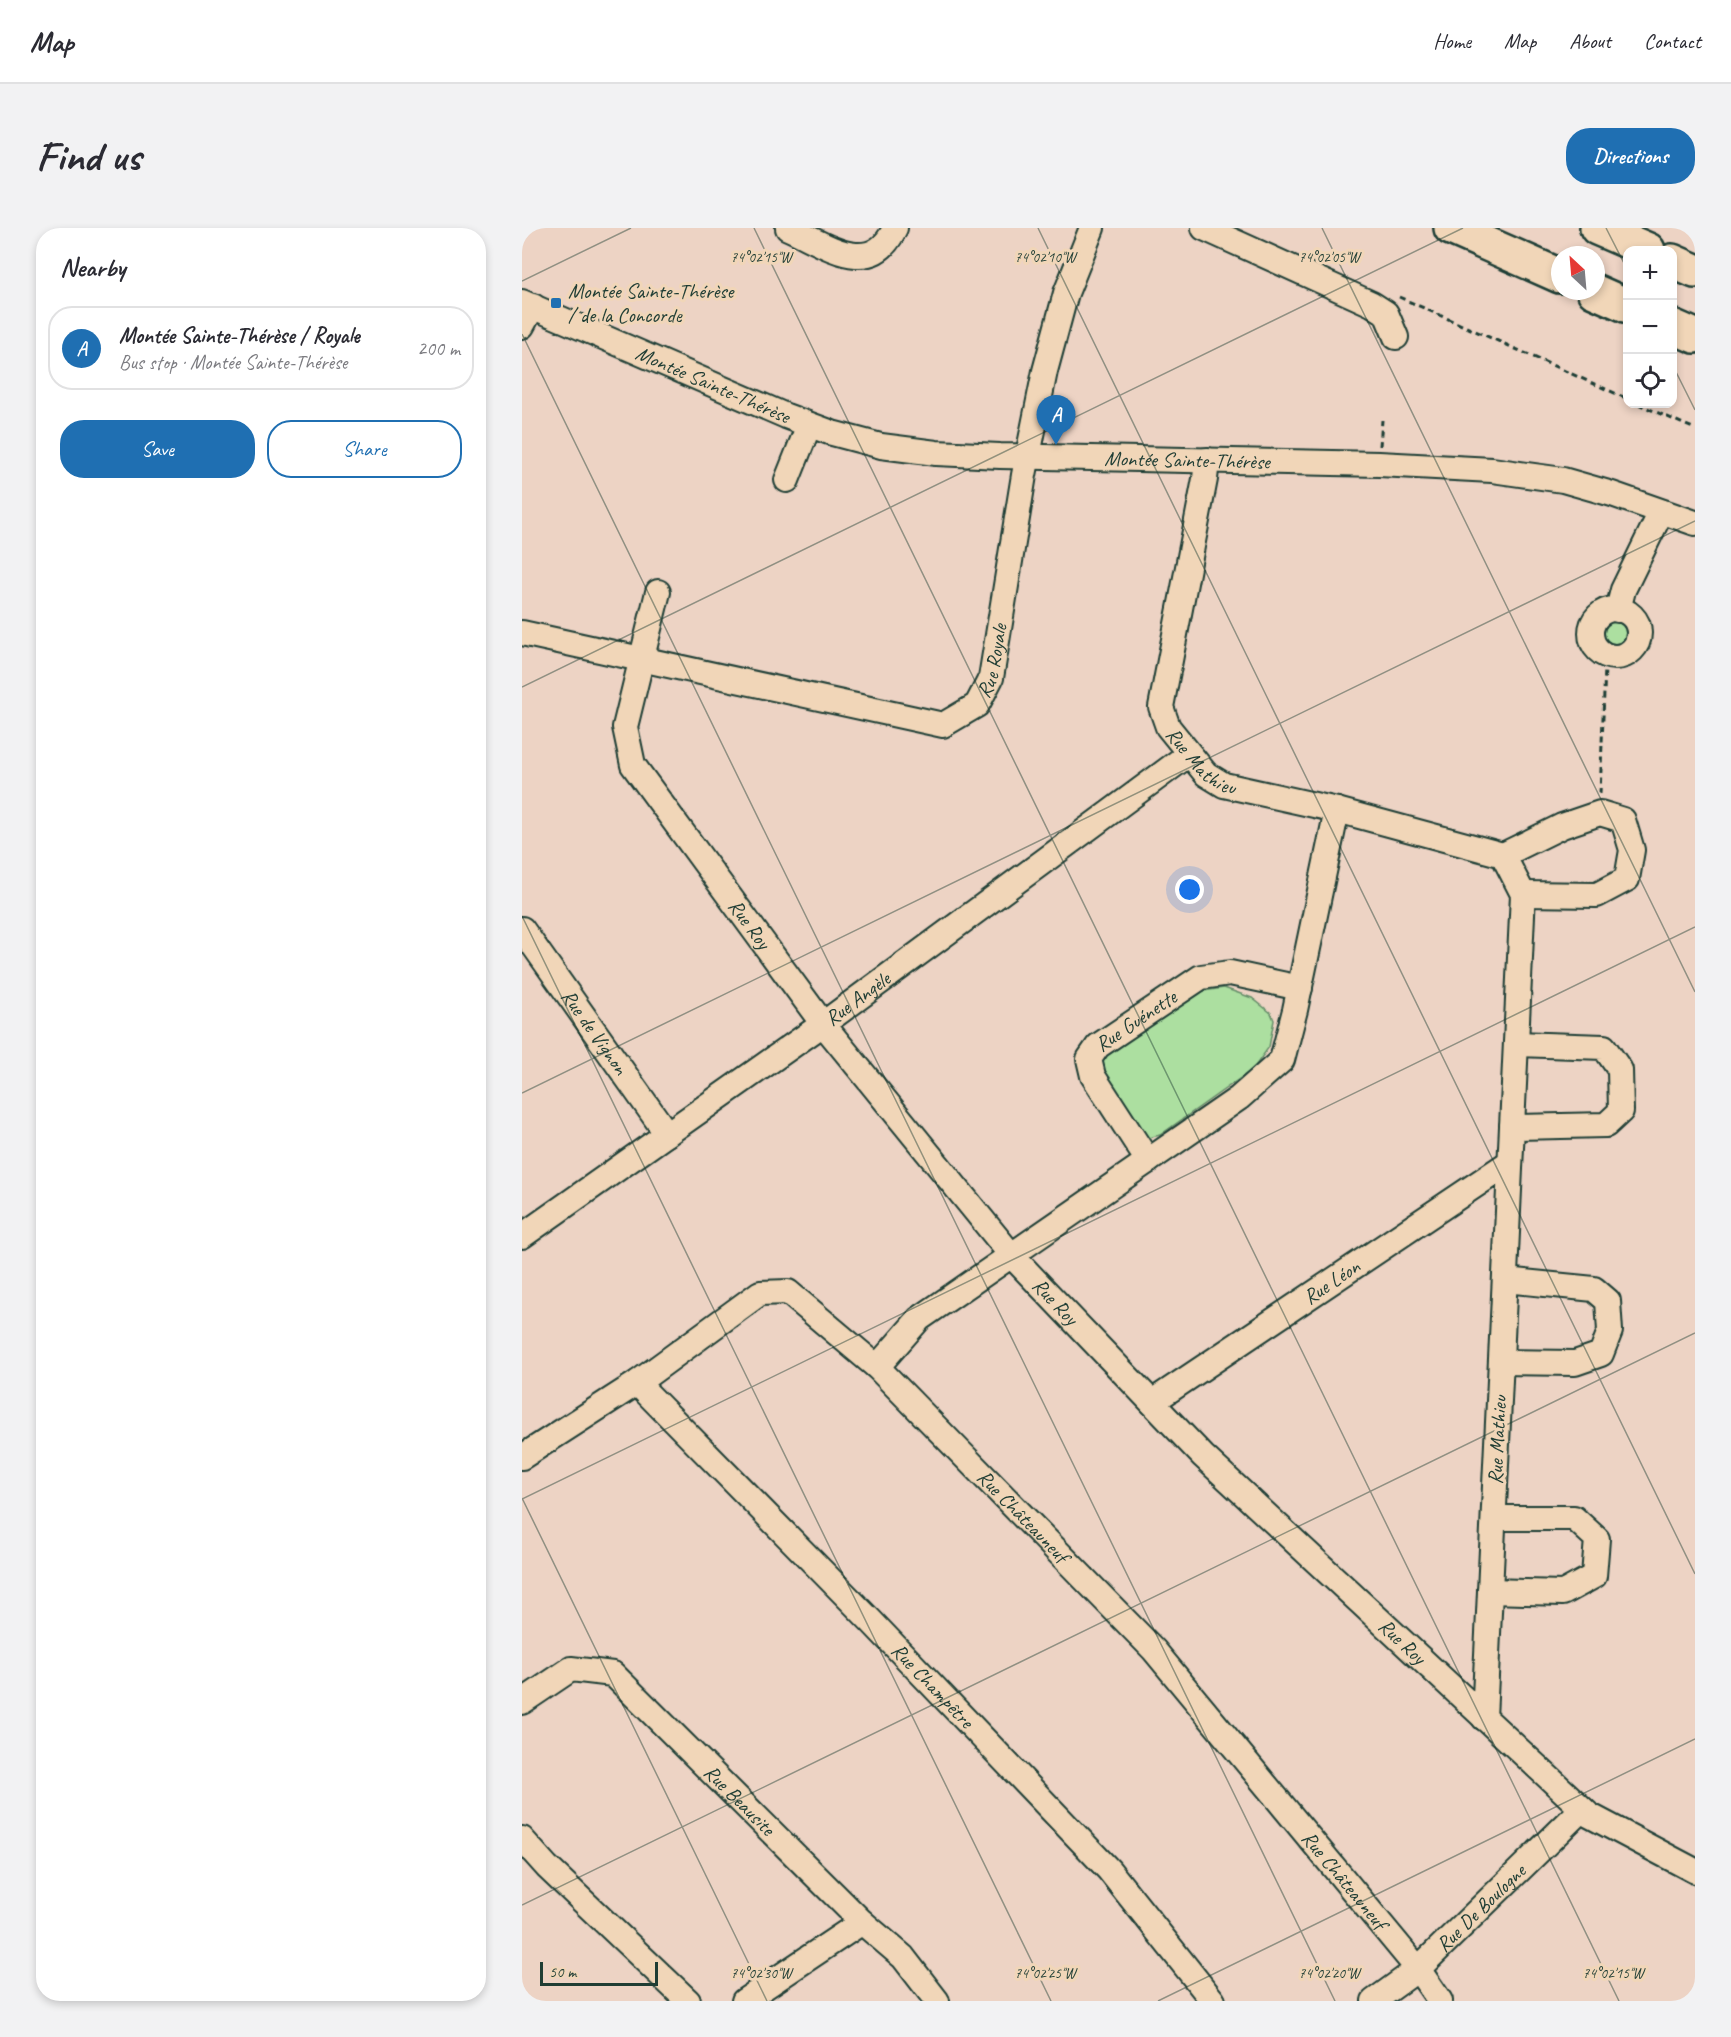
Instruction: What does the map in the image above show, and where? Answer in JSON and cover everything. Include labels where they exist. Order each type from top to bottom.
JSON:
[{"type":"highway","points":[[1451,228],[1551,272]]},
{"type":"highway","points":[[1597,228],[1639,246]]},
{"type":"highway","points":[[1677,263],[1695,271]]},
{"type":"highway","points":[[1605,296],[1623,304]]},
{"type":"highway","points":[[1677,328],[1695,336]]},
{"type":"street","points":[[788,228],[841,252],[860,256],[871,255],[881,249],[889,241],[895,228]]},
{"type":"street","name":"Rue Royale","points":[[522,633],[943,724],[977,705],[991,678],[1028,457],[1045,371],[1060,312],[1092,228]]},
{"type":"street","points":[[1204,228],[1372,303],[1386,313],[1396,337]]},
{"type":"street","name":"Montée Sainte-Thérèse","points":[[526,311],[809,425],[840,436],[881,446],[936,453],[1028,457],[1379,464],[1482,469],[1545,477],[1612,494],[1695,523]]},
{"type":"street","points":[[787,480],[809,425]]},
{"type":"street","name":"Rue Mathieu","points":[[1207,460],[1161,707],[1168,727],[1206,774],[1224,785],[1337,810],[1503,855],[1523,894],[1484,1718]]},
{"type":"street","points":[[1618,610],[1623,590],[1661,512]]},
{"type":"street","name":"Rue Roy","points":[[658,592],[625,727],[633,765],[823,1024],[1012,1256],[1203,1456],[1589,1815],[1695,1871]]},
{"type":"street","name":"Rue Angèle","points":[[522,1236],[823,1024],[1189,754]]},
{"type":"street","points":[[877,1367],[919,1320],[1239,1098],[1282,1060],[1300,988],[1337,810]]},
{"type":"street","points":[[1503,855],[1562,826],[1600,813],[1623,820],[1632,850],[1627,879],[1597,895],[1523,894]]},
{"type":"street","name":"Rue de Vignon","points":[[522,929],[668,1134]]},
{"type":"street","name":"Rue Guénette","points":[[1148,1161],[1093,1076],[1089,1059],[1098,1046],[1201,977],[1230,973],[1300,988]]},
{"type":"street","points":[[1512,1127],[1606,1125],[1621,1111],[1620,1070],[1604,1047],[1516,1044]]},
{"type":"street","name":"Rue Léon","points":[[1152,1402],[1510,1162]]},
{"type":"street","points":[[1501,1362],[1575,1363],[1601,1354],[1610,1331],[1608,1301],[1594,1289],[1505,1280]]},
{"type":"street","name":"Rue Châteauneuf","points":[[522,1457],[637,1383],[760,1293],[788,1292],[877,1367],[1154,1650],[1418,1969],[1440,2001]]},
{"type":"street","name":"Rue Champêtre","points":[[637,1383],[872,1620],[1101,1861],[1213,2001]]},
{"type":"street","points":[[1490,1591],[1563,1593],[1594,1576],[1597,1539],[1574,1518],[1494,1518]]},
{"type":"street","name":"Rue Beausite","points":[[522,1702],[571,1669],[613,1674],[862,1922],[903,1957],[937,2001]]},
{"type":"street","name":"Rue De Boulogne","points":[[1374,2001],[1418,1969],[1582,1809]]},
{"type":"street","points":[[522,1839],[548,1867],[688,2001]]},
{"type":"street","points":[[744,2001],[862,1922]]},
{"type":"path","points":[[1415,305],[1623,397]]},
{"type":"path","points":[[1647,408],[1695,429]]},
{"type":"path","points":[[1379,464],[1382,420]]},
{"type":"path","points":[[1600,813],[1605,667]]},
{"type":"green space","points":[[1615,619],[1626,623],[1630,634],[1626,645],[1615,649],[1604,645],[1600,634],[1604,623]]},
{"type":"green space","points":[[1224,988],[1252,998],[1271,1013],[1274,1020],[1269,1047],[1253,1069],[1160,1135],[1148,1138],[1139,1132],[1102,1079],[1101,1061],[1109,1051],[1196,992]]},
{"type":"place","name":"Montée Sainte-Thérèse / de la Concorde","points":[[556,303]]},
{"type":"place","name":"Montée Sainte-Thérèse / Royale","points":[[1056,445]]}]
